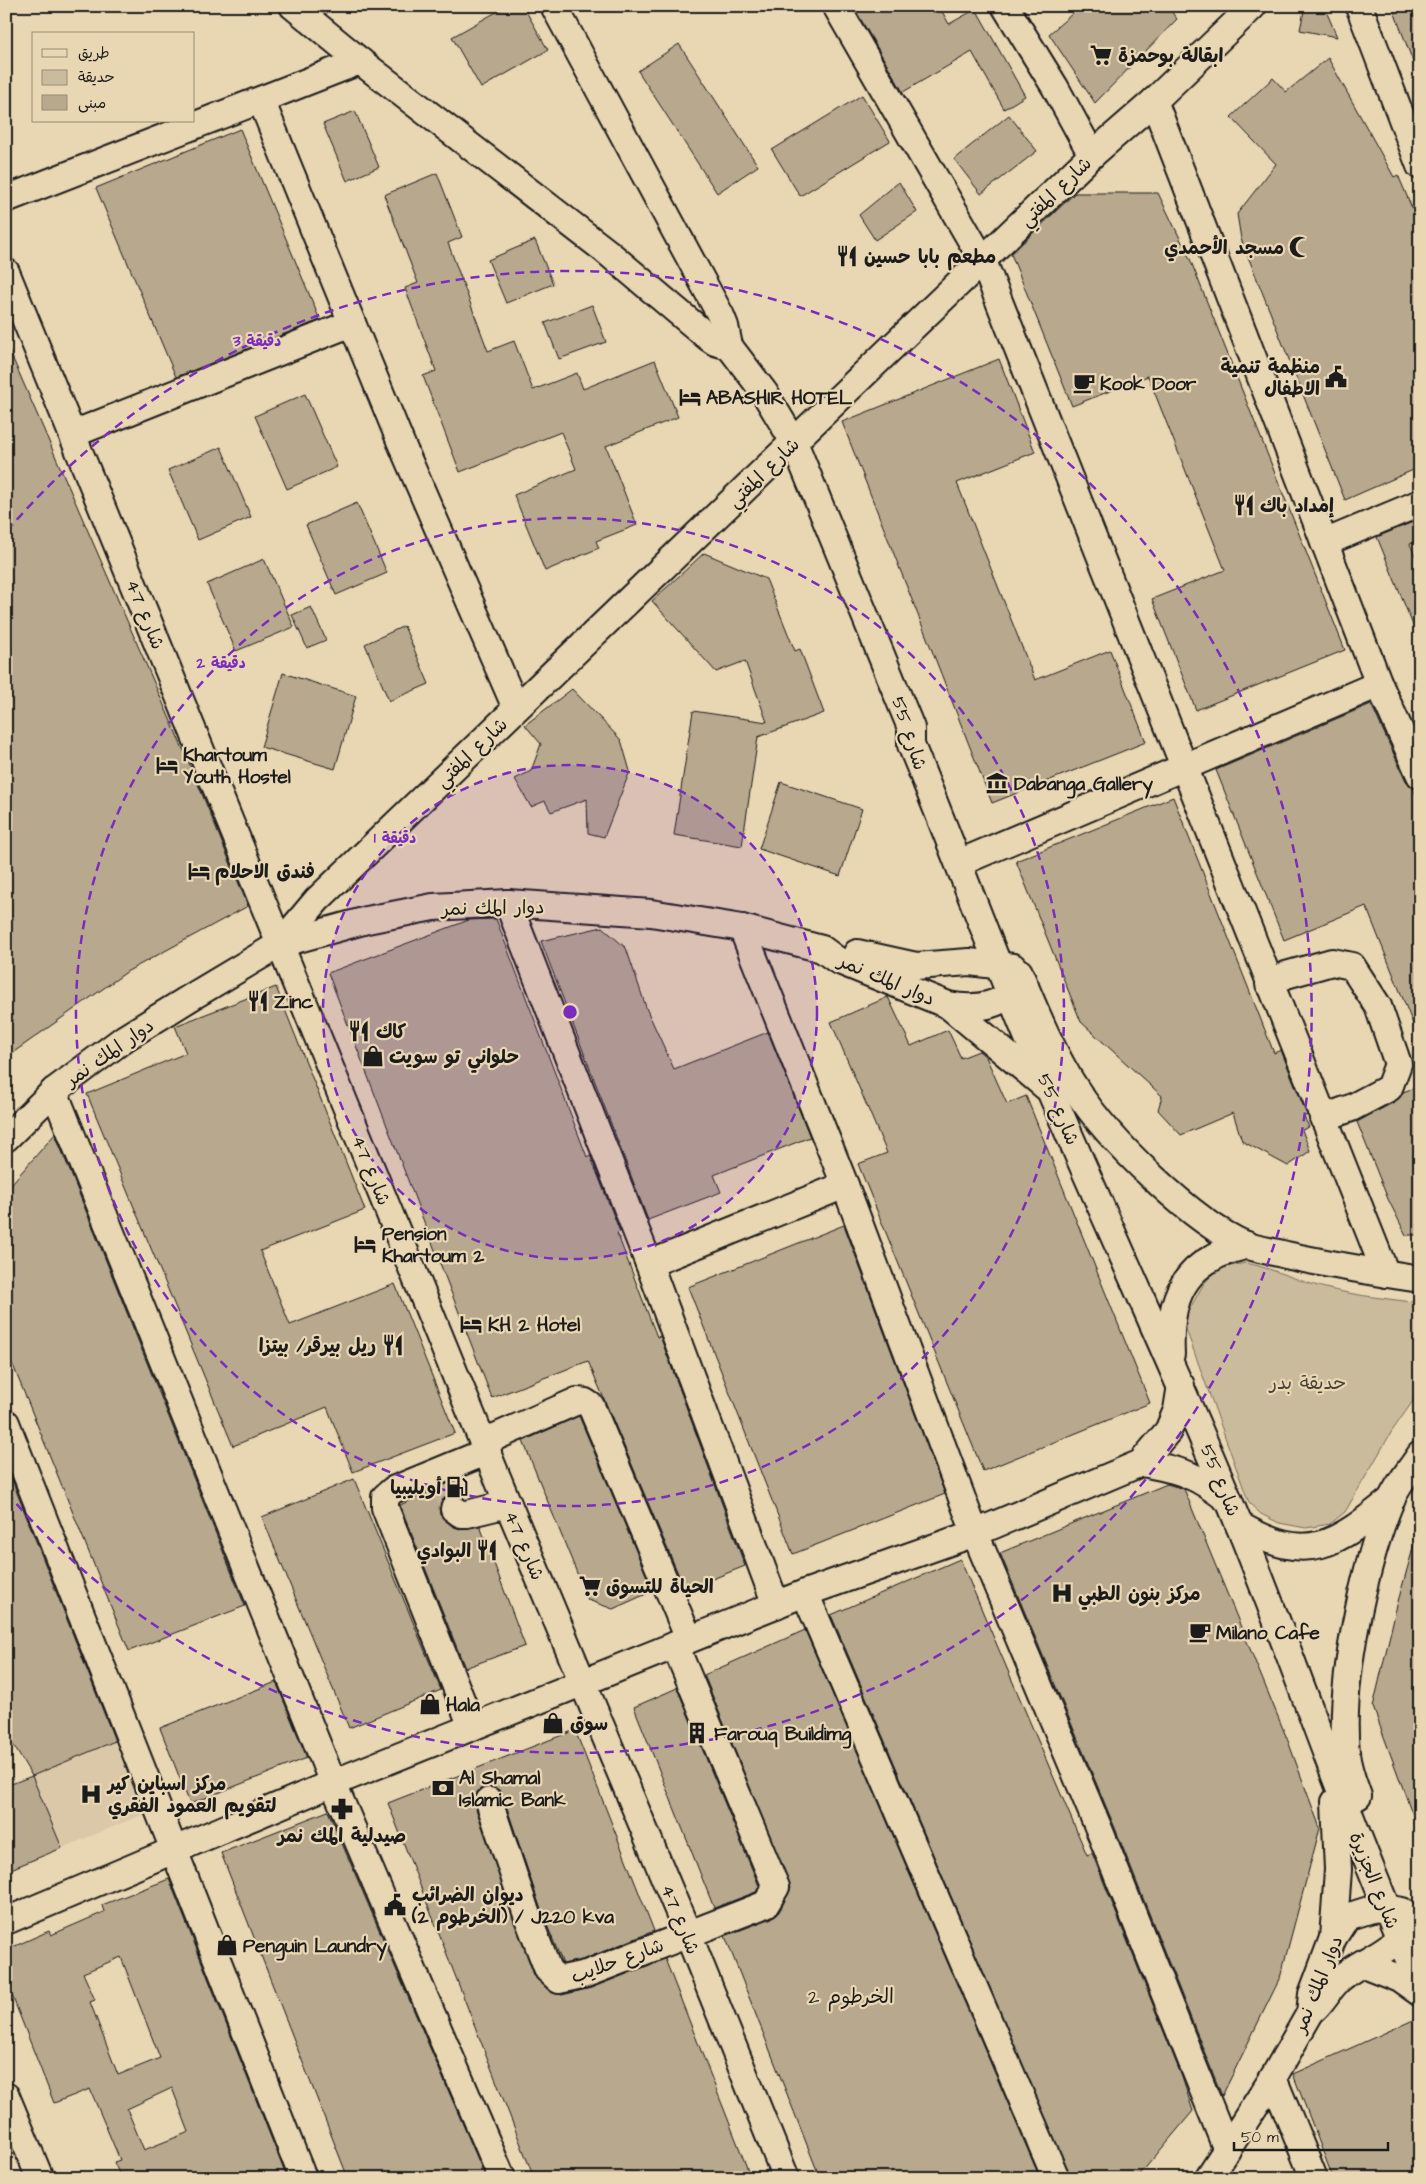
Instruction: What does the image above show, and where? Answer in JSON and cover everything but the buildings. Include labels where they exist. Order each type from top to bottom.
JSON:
[{"type":"street","points":[[293,6],[360,61],[606,251],[712,324]]},
{"type":"street","points":[[554,6],[712,324]]},
{"type":"street","points":[[836,6],[983,261],[1269,984],[1386,1274]]},
{"type":"street","points":[[1005,6],[1055,87],[1092,155]]},
{"type":"street","name":"شارع المفتي","points":[[280,944],[318,900],[516,708],[1092,155],[1154,101],[1253,6]]},
{"type":"street","points":[[1359,6],[1420,166]]},
{"type":"street","points":[[6,199],[360,61]]},
{"type":"street","points":[[261,100],[404,452],[516,708]]},
{"type":"street","points":[[1154,101],[1379,684],[1420,775]]},
{"type":"street","name":"شارع 47","points":[[6,272],[74,434],[508,1504],[688,1934],[786,2178]]},
{"type":"street","points":[[74,434],[352,323]]},
{"type":"street","name":"شارع 55","points":[[712,324],[726,326],[729,346],[764,392],[794,442],[911,728],[911,745],[967,860],[975,904],[1013,978],[1050,1090],[1176,1374],[1340,1771]]},
{"type":"street","points":[[1324,543],[1420,503]]},
{"type":"street","points":[[1379,684],[967,860],[1013,978],[1076,1090],[1104,1127],[1153,1177],[1201,1219],[1223,1234],[1247,1245],[1346,1268],[1420,1279]]},
{"type":"street","points":[[508,903],[648,1264],[776,1605]]},
{"type":"street","name":"دوار المك نمر","points":[[7,1137],[54,1091],[125,1038],[280,944],[367,920],[433,907],[508,903],[651,912],[742,928],[822,950],[838,960],[948,1005],[967,1008],[981,1008],[1013,978]]},
{"type":"street","points":[[954,963],[972,937],[975,904]]},
{"type":"street","points":[[742,928],[845,1185],[975,1533],[1101,1834],[1227,2150]]},
{"type":"street","points":[[822,950],[840,949],[916,966],[969,962],[1013,978]]},
{"type":"street","points":[[1269,984],[1286,975],[1332,962],[1352,966],[1378,1006],[1398,1064],[1389,1088],[1351,1108],[1323,1118]]},
{"type":"street","points":[[948,1005],[1050,1090]]},
{"type":"street","points":[[54,1091],[333,1783],[502,2178]]},
{"type":"street","points":[[648,1264],[845,1185]]},
{"type":"street","points":[[6,1920],[333,1783],[682,1642],[805,1593],[975,1533],[1141,1463],[1168,1431],[1177,1410],[1176,1374],[1170,1326],[1176,1300],[1181,1289],[1195,1271],[1214,1256],[1247,1245]]},
{"type":"street","points":[[472,1727],[385,1508],[385,1498],[393,1490],[446,1488],[486,1446],[577,1401],[585,1402],[591,1406],[776,1887],[766,1904],[688,1934]]},
{"type":"street","points":[[6,1423],[303,2178]]},
{"type":"street","points":[[1333,1938],[1338,1870],[1340,1771],[1345,1727],[1347,1682],[1355,1634],[1369,1565],[1392,1498],[1420,1455]]},
{"type":"street","points":[[1141,1463],[1177,1470],[1197,1477],[1230,1502]]},
{"type":"street","points":[[446,1488],[460,1514],[508,1504]]},
{"type":"street","points":[[1239,1525],[1262,1538],[1287,1546],[1330,1544],[1346,1535],[1392,1498]]},
{"type":"street","points":[[805,1593],[1056,2178]]},
{"type":"street","name":"شارع الجزيرة","points":[[1340,1771],[1404,1925],[1420,1984]]},
{"type":"street","name":"شارع حلايب","points":[[489,1801],[528,1918],[548,1970],[559,1980],[586,1974],[688,1934]]},
{"type":"street","name":"دوار المك نمر","points":[[1208,2178],[1273,2078],[1310,2013],[1312,1994],[1333,1938],[1350,1916],[1360,1912],[1404,1925]]},
{"type":"street","points":[[1310,2013],[1322,2002],[1342,1976],[1362,1964],[1404,1925]]},
{"type":"street","points":[[1362,1964],[1399,1978],[1420,1993]]},
{"type":"street","points":[[1273,2078],[1314,2178]]},
{"type":"street","points":[[6,2096],[40,2178]]},
{"type":"shaded area","name":"مركز اسباين كير لتقويم العمود الفقري","points":[[119,1740],[149,1812],[62,1848],[32,1776]]},
{"type":"green space","name":"حديقة بدر","points":[[1245,1263],[1335,1290],[1364,1296],[1420,1303],[1420,1391],[1392,1431],[1345,1512],[1330,1524],[1306,1528],[1279,1523],[1261,1514],[1249,1503],[1183,1321],[1203,1285],[1217,1269]]},
{"type":"tunnel","points":[[444,1486],[454,1509]]},
{"type":"place","name":"ابقالة بوحمزة","points":[[1101,55]]},
{"type":"place","name":"مسجد الأحمدي","points":[[1300,247]]},
{"type":"place","name":"مطعم بابا حسين","points":[[847,256]]},
{"type":"place","name":"منظمة تنمية الاطفال","points":[[1336,377]]},
{"type":"place","name":"Kook Door","points":[[1084,383]]},
{"type":"place","name":"ABASHIR HOTEL","points":[[690,397]]},
{"type":"place","name":"إمداد باك","points":[[1244,505]]},
{"type":"place","name":"Khartoum Youth Hostel","points":[[167,765]]},
{"type":"place","name":"Dabanga Gallery","points":[[997,783]]},
{"type":"place","name":"فندق الاحلام","points":[[199,871]]},
{"type":"place","name":"Zinc","points":[[258,1001]]},
{"type":"place","name":"كاك","points":[[359,1031]]},
{"type":"place","name":"حلواني تو سويت","points":[[373,1056]]},
{"type":"place","name":"Pension Khartoum 2","points":[[365,1244]]},
{"type":"place","name":"KH 2 Hotel","points":[[471,1324]]},
{"type":"place","name":"ريل بيرقر/ بيتزا","points":[[393,1345]]},
{"type":"place","name":"أويليبيا","points":[[457,1487]]},
{"type":"place","name":"البوادي","points":[[487,1550]]},
{"type":"place","name":"الحياة للتسوق","points":[[590,1586]]},
{"type":"place","name":"مركز بنون الطبي","points":[[1062,1593]]},
{"type":"place","name":"Milano Cafe","points":[[1200,1632]]},
{"type":"place","name":"Hala","points":[[430,1704]]},
{"type":"place","name":"سوق","points":[[553,1723]]},
{"type":"place","name":"Farouq Buildimg","points":[[697,1733]]},
{"type":"place","name":"Al Shamal Islamic Bank","points":[[443,1788]]},
{"type":"place","name":"مركز اسباين كير لتقويم العمود الفقري","points":[[91,1794]]},
{"type":"place","name":"صيدلية المك نمر","points":[[342,1809]]},
{"type":"place","name":"ديوان الضرائب (الخرطوم 2) / J220 kva","points":[[395,1905]]},
{"type":"place","name":"Penguin Laundry","points":[[227,1945]]},
{"type":"district","name":"الخرطوم 2","points":[[851,1996]]}]
